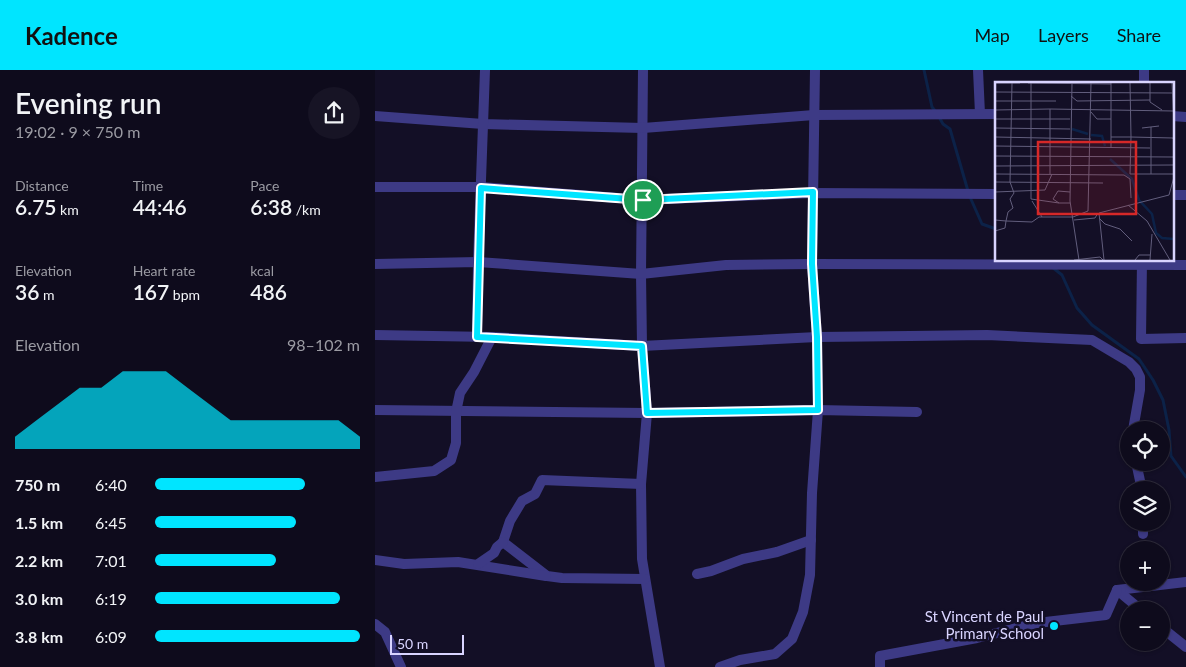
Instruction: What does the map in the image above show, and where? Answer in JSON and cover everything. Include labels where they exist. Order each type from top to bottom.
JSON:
[{"type":"street","points":[[477,337],[485,70]]},
{"type":"street","points":[[643,70],[641,274],[642,346],[647,413],[641,484],[641,559],[660,667]]},
{"type":"street","points":[[720,667],[740,660],[775,654],[792,639],[803,612],[810,574],[812,493],[818,410],[817,337],[812,264],[815,70]]},
{"type":"street","points":[[978,70],[980,114]]},
{"type":"street","points":[[375,116],[483,124],[643,128],[814,116],[995,114]]},
{"type":"street","points":[[1173,116],[1186,117]]},
{"type":"street","points":[[375,187],[481,188],[643,200],[813,192],[995,194]]},
{"type":"street","points":[[1173,195],[1186,195]]},
{"type":"street","points":[[375,264],[478,262],[641,274],[726,265],[1142,262],[1186,265]]},
{"type":"street","points":[[1142,262],[1141,339],[1186,338]]},
{"type":"street","points":[[375,335],[492,337],[642,346],[817,337],[987,335],[1092,340],[1129,362],[1136,369],[1140,377],[1140,390],[1135,421]]},
{"type":"street","points":[[375,477],[435,471],[451,460],[455,443],[456,412],[460,393],[474,372],[492,337]]},
{"type":"street","points":[[375,410],[647,413],[818,410],[917,412]]},
{"type":"street","points":[[478,564],[494,553],[503,542],[510,521],[522,501],[535,494],[542,480],[641,484]]},
{"type":"street","points":[[697,574],[743,559],[777,552],[811,540]]},
{"type":"street","points":[[503,542],[547,576]]},
{"type":"street","points":[[375,560],[404,564],[458,562],[562,578],[645,579]]},
{"type":"street","points":[[1117,590],[1186,582]]},
{"type":"street","points":[[1117,590],[1130,601]]},
{"type":"street","points":[[871,667],[880,656],[977,638],[1037,624],[1106,615],[1117,590]]},
{"type":"street","points":[[375,624],[385,632],[401,667]]},
{"type":"street","points":[[1170,634],[1186,647]]},
{"type":"street","points":[[880,656],[880,667]]},
{"type":"waterway","points":[[924,70],[932,107],[936,112]]},
{"type":"waterway","points":[[939,117],[943,124],[950,129],[968,191]]},
{"type":"waterway","points":[[970,197],[982,224],[995,229]]},
{"type":"waterway","points":[[1052,267],[1062,275],[1077,308],[1092,325],[1139,359],[1153,380],[1163,400],[1169,430],[1171,456],[1186,477]]},
{"type":"place","name":"St Vincent de Paul Primary School","points":[[1054,626]]},
{"type":"route","points":[[481,188],[643,200],[813,192],[812,264],[817,337],[818,410],[647,413],[642,346],[477,337],[481,188]]}]
